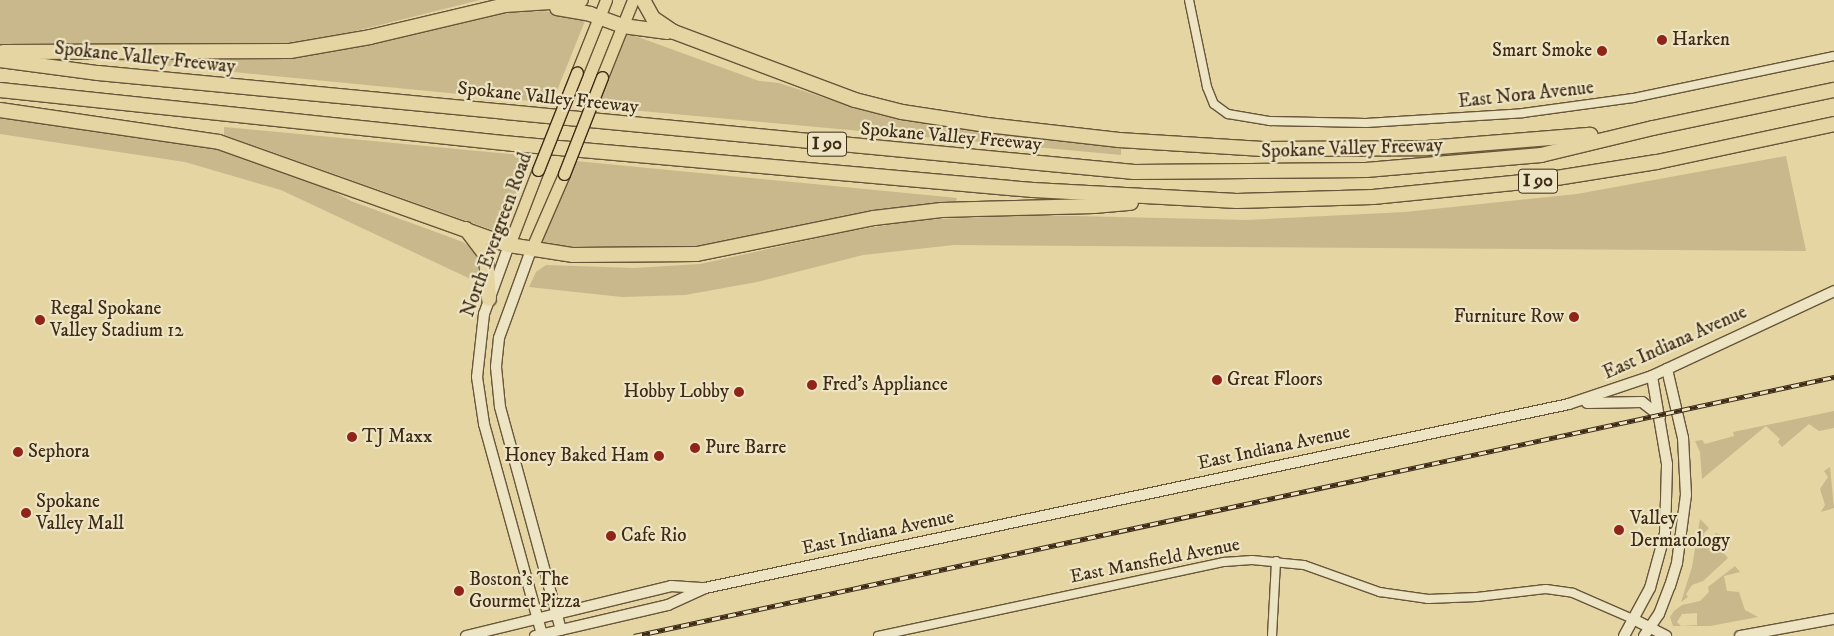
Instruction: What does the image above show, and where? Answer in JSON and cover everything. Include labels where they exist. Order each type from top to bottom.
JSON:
[{"type":"highway","points":[[0,52],[253,53],[290,50],[370,37],[475,11],[527,4],[581,0]]},
{"type":"highway","points":[[643,0],[653,18],[674,32],[855,100],[902,112],[1100,139],[1263,149],[1393,149],[1556,140],[1653,128]]},
{"type":"highway","points":[[527,4],[599,17],[623,26],[674,32]]},
{"type":"highway","name":"Spokane Valley Freeway","points":[[0,60],[98,73],[1134,172],[1313,172],[1485,161],[1541,155],[1653,128],[1834,90]]},
{"type":"highway","name":"I 90","points":[[0,90],[514,144],[1168,199],[1306,200],[1473,189],[1622,168],[1834,124]]},
{"type":"highway","points":[[0,110],[220,142],[464,227],[509,245],[531,250],[591,256],[697,254],[874,218],[933,211],[1094,206],[1168,199]]},
{"type":"highway","points":[[464,227],[486,256],[489,298]]},
{"type":"main road","name":"North Evergreen Road","points":[[538,635],[537,617],[478,394],[478,349],[489,298],[606,0]]},
{"type":"main road","name":"North Evergreen Road","points":[[561,630],[500,407],[496,368],[499,338],[531,250],[564,174],[634,0]]},
{"type":"main road","name":"East Indiana Avenue","points":[[538,635],[668,605],[705,588],[1569,404],[1652,376],[1834,291]]},
{"type":"main road","points":[[1647,632],[1659,614],[1677,563],[1686,495],[1683,438],[1666,369]]},
{"type":"main road","points":[[1624,636],[1635,620],[1658,568],[1665,533],[1668,479],[1660,416],[1652,376]]},
{"type":"main road","points":[[1569,404],[1642,402],[1660,416]]},
{"type":"main road","name":"East Indiana Avenue","points":[[466,636],[557,612],[670,586],[705,588]]},
{"type":"main road","points":[[1740,636],[1755,635],[1834,619]]},
{"type":"main road","name":"East Mansfield Avenue","points":[[1635,620],[1647,632],[1666,636]]},
{"type":"street","name":"East Nora Avenue","points":[[1189,0],[1207,87],[1219,110],[1242,118],[1319,123],[1490,116],[1633,98],[1834,56]]},
{"type":"street","name":"East Mansfield Avenue","points":[[878,636],[1224,562],[1276,561],[1324,570],[1380,592],[1428,599],[1477,597],[1546,589],[1574,593],[1635,620]]},
{"type":"street","points":[[1272,636],[1276,561]]},
{"type":"shaded area","points":[[0,0],[480,0],[344,34],[286,44],[39,46],[0,44]]},
{"type":"shaded area","points":[[542,11],[587,16],[552,103],[100,59],[255,57],[493,14]]},
{"type":"shaded area","points":[[627,33],[759,81],[779,83],[865,111],[932,125],[1121,147],[1121,155],[598,107]]},
{"type":"shaded area","points":[[0,116],[222,150],[322,185],[351,201],[463,242],[473,249],[479,261],[477,282],[281,190],[185,162],[0,134]]},
{"type":"shaded area","points":[[224,127],[531,156],[501,233],[224,135]]},
{"type":"shaded area","points":[[1786,156],[1806,251],[954,245],[863,255],[757,282],[685,295],[622,297],[529,287],[536,272],[546,265],[634,268],[700,264],[850,231],[918,220],[1033,215],[1247,220],[1405,212],[1577,194]]},
{"type":"shaded area","points":[[576,161],[957,198],[956,201],[865,212],[704,247],[583,249],[542,242]]},
{"type":"shaded area","points":[[1834,411],[1834,428],[1819,431],[1809,424],[1782,447],[1778,442],[1780,439],[1766,426],[1702,479],[1700,452],[1695,441],[1702,440],[1705,444],[1734,436],[1733,432]]},
{"type":"shaded area","points":[[1830,467],[1834,508],[1821,512],[1825,505],[1820,489],[1828,477],[1824,471]]},
{"type":"shaded area","points":[[1700,519],[1709,528],[1703,534],[1708,540],[1716,533],[1721,535],[1709,547],[1721,550],[1728,558],[1703,581],[1692,585],[1686,594],[1688,597],[1681,602],[1692,567]]},
{"type":"shaded area","points":[[1735,566],[1740,572],[1724,576],[1727,591],[1739,592],[1745,610],[1758,617],[1710,626],[1681,626],[1673,626],[1670,617],[1674,611],[1682,605],[1700,601],[1709,592],[1708,587]],"holes":[[[1697,613],[1697,625],[1681,626],[1677,622],[1682,614]]]},
{"type":"railway","points":[[634,636],[1834,377]]},
{"type":"place","name":"Harken","points":[[1662,40]]},
{"type":"place","name":"Smart Smoke","points":[[1602,51]]},
{"type":"place","name":"Furniture Row","points":[[1574,317]]},
{"type":"place","name":"Regal Spokane Valley Stadium 12","points":[[40,320]]},
{"type":"place","name":"Great Floors","points":[[1217,380]]},
{"type":"place","name":"Fred's Appliance","points":[[812,385]]},
{"type":"place","name":"Hobby Lobby","points":[[739,392]]},
{"type":"place","name":"TJ Maxx","points":[[352,437]]},
{"type":"place","name":"Pure Barre","points":[[695,448]]},
{"type":"place","name":"Sephora","points":[[18,452]]},
{"type":"place","name":"Honey Baked Ham","points":[[659,456]]},
{"type":"place","name":"Spokane Valley Mall","points":[[26,513]]},
{"type":"place","name":"Valley Dermatology","points":[[1619,530]]},
{"type":"place","name":"Cafe Rio","points":[[611,536]]},
{"type":"place","name":"Boston's The Gourmet Pizza","points":[[459,591]]}]
